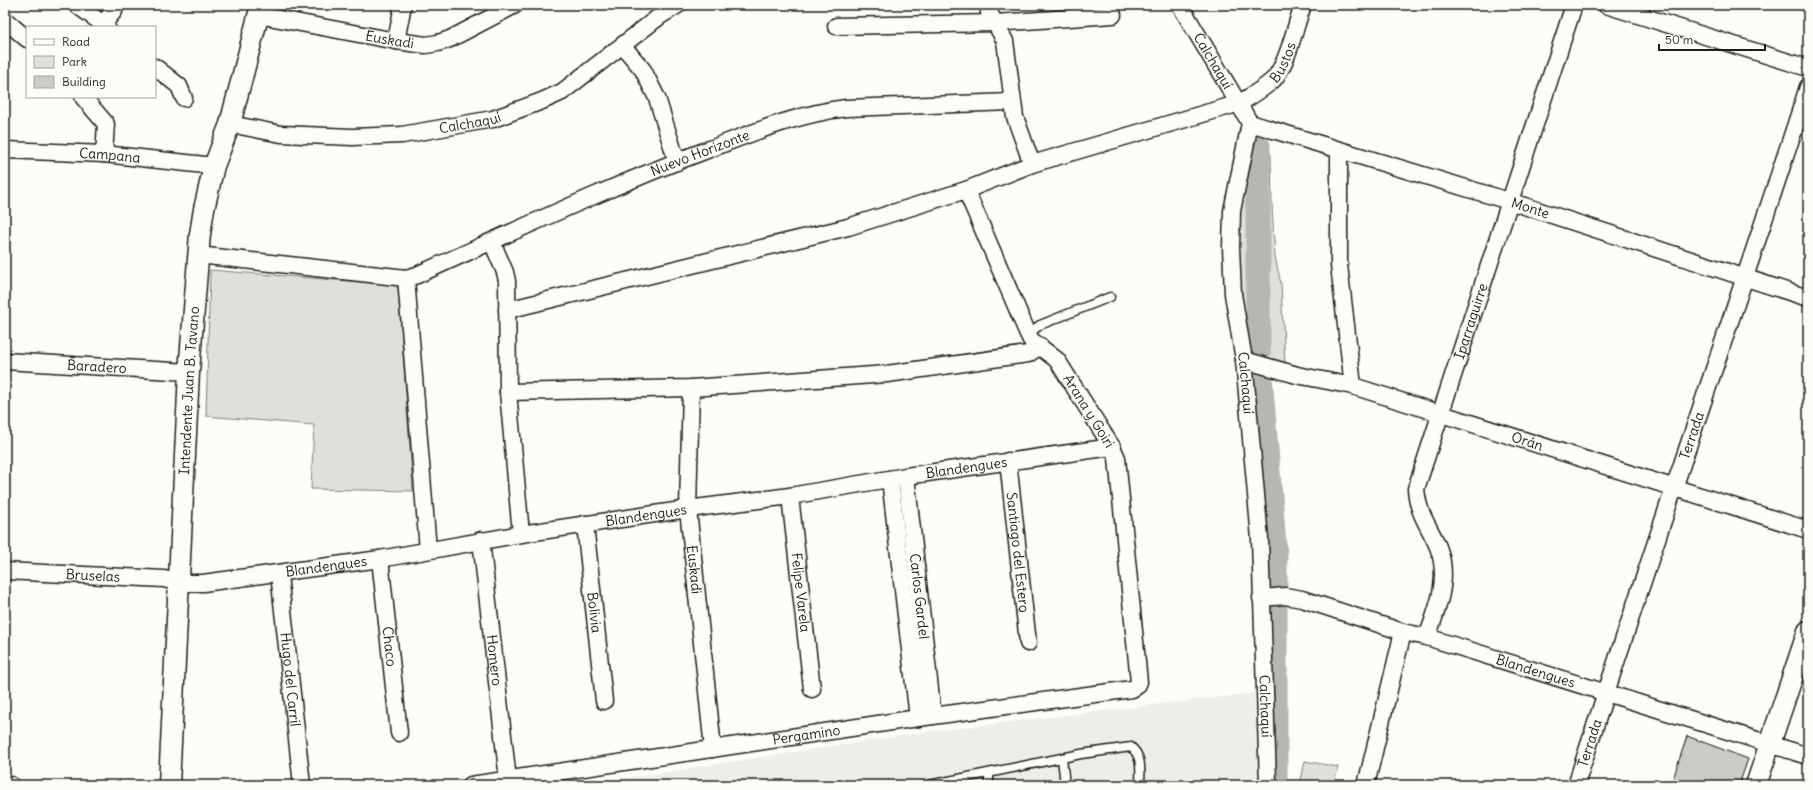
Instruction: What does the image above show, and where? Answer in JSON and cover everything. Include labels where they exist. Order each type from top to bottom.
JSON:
[{"type":"street","points":[[77,5],[105,25],[116,5]]},
{"type":"street","points":[[396,41],[403,5]]},
{"type":"street","name":"Euskadi","points":[[259,10],[396,41],[426,44],[438,43],[515,5]]},
{"type":"street","name":"Calchaquí","points":[[230,124],[281,134],[352,137],[402,135],[493,120],[562,92],[660,16],[678,5]]},
{"type":"street","points":[[988,5],[995,23],[1005,41],[1015,116],[1032,164]]},
{"type":"street","name":"Calchaquí","points":[[1180,5],[1240,103],[1250,123],[1232,211],[1231,240],[1233,294],[1244,360],[1260,539],[1268,783]]},
{"type":"street","name":"Bustos","points":[[507,310],[848,227],[966,190],[1032,164],[1240,103],[1263,88],[1274,78],[1282,65],[1303,5]]},
{"type":"street","name":"Iparraguirre","points":[[1427,637],[1438,605],[1444,569],[1438,547],[1419,511],[1416,489],[1574,5]]},
{"type":"street","points":[[1606,5],[1808,68]]},
{"type":"street","name":"Intendente Juan B. Tavano","points":[[169,785],[180,583],[189,372],[198,254],[204,209],[214,166],[230,124],[259,10]]},
{"type":"street","points":[[836,26],[995,23],[1113,15]]},
{"type":"street","points":[[5,20],[26,38]]},
{"type":"street","points":[[623,46],[643,70],[657,98],[676,162]]},
{"type":"street","points":[[156,68],[179,86],[184,98]]},
{"type":"street","name":"Terrada","points":[[1576,785],[1673,488],[1746,279],[1808,87]]},
{"type":"street","points":[[84,98],[106,124],[104,154]]},
{"type":"street","name":"Nuevo Horizonte","points":[[406,278],[417,275],[492,242],[580,201],[676,162],[771,126],[824,111],[846,108],[1012,102]]},
{"type":"street","name":"Monte","points":[[1250,123],[1509,201],[1808,298]]},
{"type":"street","name":"Campana","points":[[5,150],[104,154],[214,166]]},
{"type":"street","points":[[1339,150],[1339,265],[1353,386]]},
{"type":"street","name":"Arana y Goiri","points":[[966,190],[1028,334],[1057,360],[1112,447],[1117,458],[1139,682]]},
{"type":"street","points":[[492,242],[505,272],[508,392],[520,534]]},
{"type":"street","points":[[198,254],[406,278],[428,550]]},
{"type":"street","points":[[508,392],[691,388],[887,374],[1028,354],[1040,346]]},
{"type":"street","name":"Orán","points":[[1244,360],[1296,375],[1353,386],[1808,530]]},
{"type":"street","name":"Baradero","points":[[5,361],[189,372]]},
{"type":"street","name":"Euskadi","points":[[691,388],[688,509],[713,749]]},
{"type":"street","name":"Blandengues","points":[[180,583],[203,583],[279,574],[380,559],[520,534],[688,509],[790,496],[890,478],[1112,447]]},
{"type":"street","name":"Santiago del Estero","points":[[1008,461],[1028,643]]},
{"type":"street","name":"Carlos Gardel","points":[[906,476],[926,717]]},
{"type":"street","name":"Carlos Gardel","points":[[890,478],[926,717]]},
{"type":"street","name":"Felipe Varela","points":[[790,496],[812,689]]},
{"type":"street","name":"Bolivia","points":[[586,524],[604,701]]},
{"type":"street","name":"Homero","points":[[481,540],[508,780]]},
{"type":"street","name":"Chaco","points":[[380,559],[399,733]]},
{"type":"street","name":"Bruselas","points":[[5,571],[164,579],[180,583]]},
{"type":"street","name":"Hugo del Carril","points":[[279,574],[302,785]]},
{"type":"street","name":"Blandengues","points":[[1261,598],[1285,596],[1302,599],[1403,632],[1427,637],[1808,756]]},
{"type":"street","points":[[1756,785],[1808,631]]},
{"type":"street","points":[[1366,785],[1403,632]]},
{"type":"street","name":"Pergamino","points":[[471,785],[926,717],[1132,689],[1137,686],[1139,682]]},
{"type":"street","points":[[5,785],[11,785]]},
{"type":"lane","points":[[1028,334],[1040,325],[1110,297]]},
{"type":"lane","points":[[929,785],[1062,758],[1131,747],[1137,752],[1140,763],[1140,785]]},
{"type":"lane","points":[[1062,758],[1065,785]]},
{"type":"lane","points":[[989,773],[989,785]]},
{"type":"shaded area","points":[[1255,693],[1260,785],[581,785],[925,732]]},
{"type":"green space","points":[[1262,137],[1271,155],[1275,257],[1281,284],[1285,364],[1253,355],[1248,344],[1236,244],[1241,196],[1253,141]]},
{"type":"green space","points":[[210,270],[398,285],[413,491],[311,489],[314,425],[206,416]]},
{"type":"green space","points":[[1305,761],[1338,767],[1334,785],[1300,785]]},
{"type":"building","points":[[1687,736],[1748,759],[1739,785],[1671,785]]},
{"type":"waterway","points":[[1255,136],[1258,146],[1258,353]]},
{"type":"waterway","points":[[1260,377],[1275,556],[1275,584]]},
{"type":"waterway","points":[[1275,608],[1275,778]]}]
